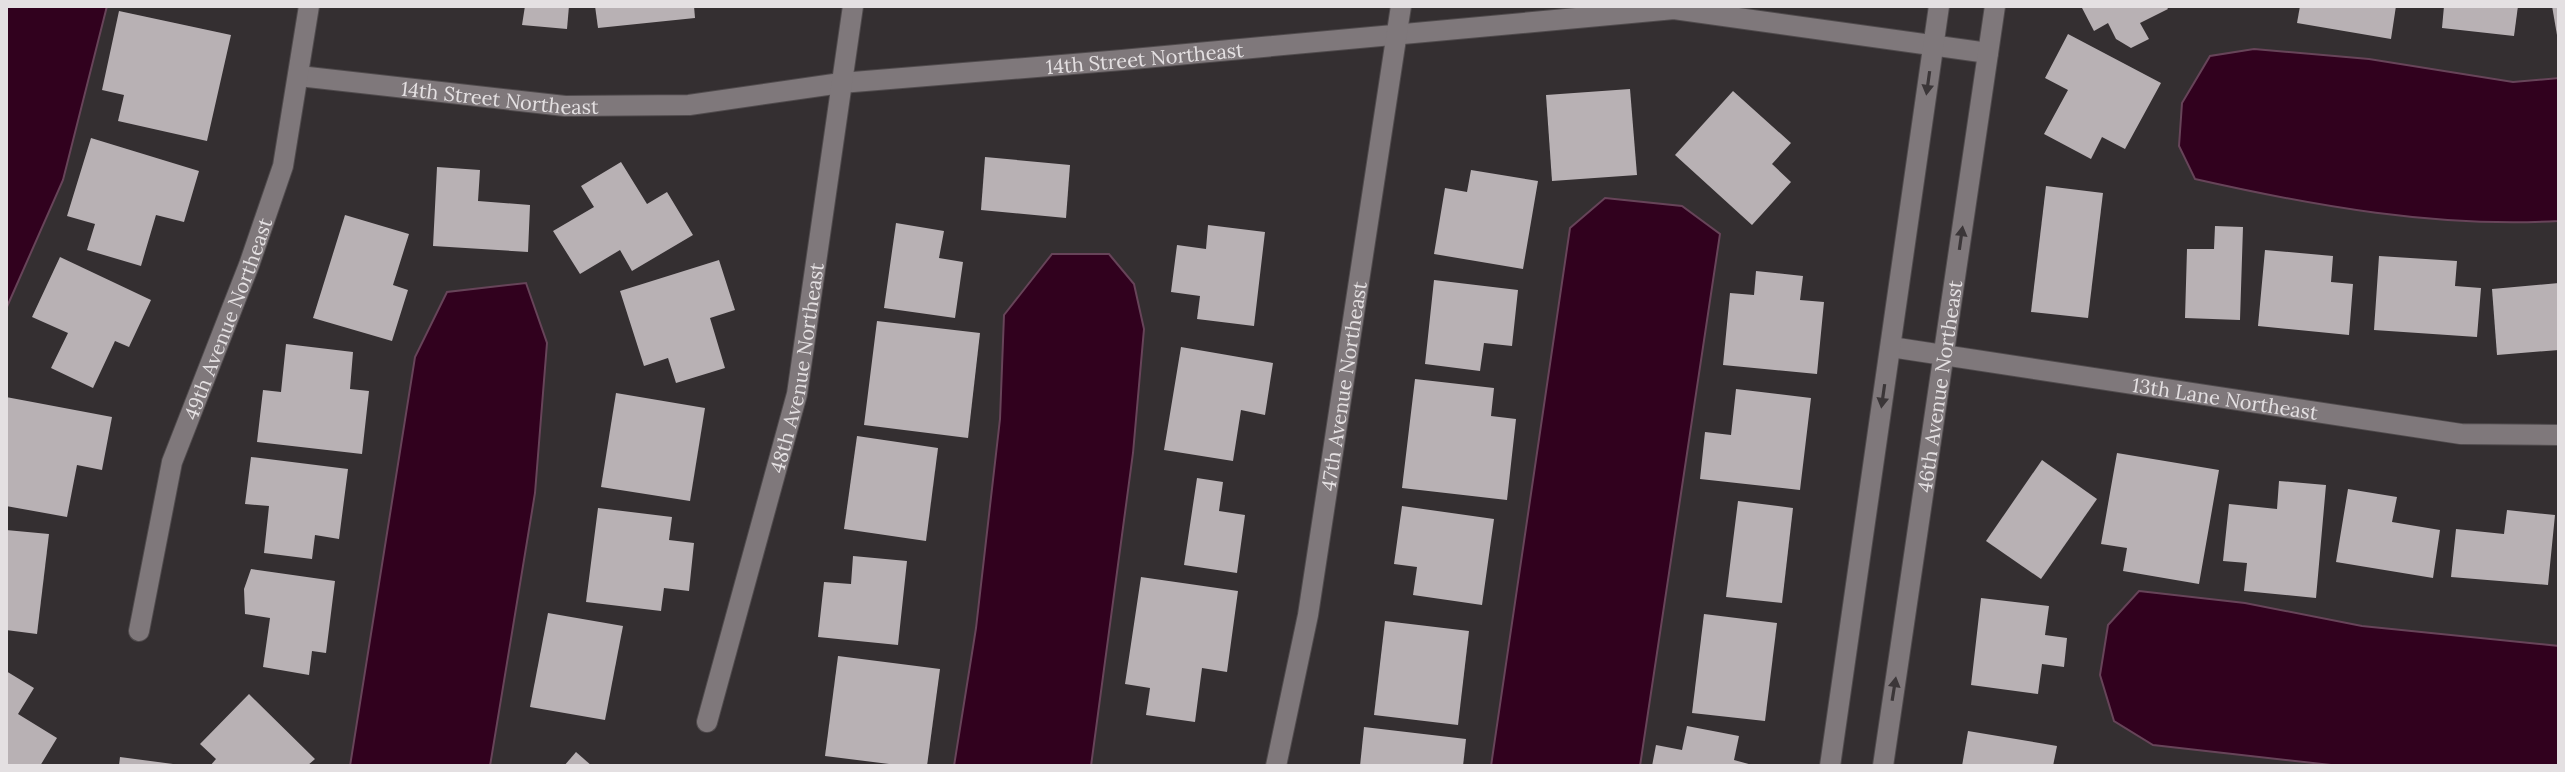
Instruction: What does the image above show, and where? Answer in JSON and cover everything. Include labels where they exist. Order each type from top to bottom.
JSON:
[{"type":"street","name":"49th Avenue Northeast","points":[[139,631],[172,462],[249,265],[283,166],[309,6]]},
{"type":"street","name":"48th Avenue Northeast","points":[[707,722],[797,394],[853,6]]},
{"type":"street","name":"47th Avenue Northeast","points":[[1276,766],[1308,615],[1401,6]]},
{"type":"street","points":[[1830,766],[1939,6]]},
{"type":"street","name":"46th Avenue Northeast","points":[[1883,766],[1995,6]]},
{"type":"street","name":"14th Street Northeast","points":[[299,76],[565,106],[689,105],[841,83],[1674,9],[1988,53]]},
{"type":"street","name":"13th Lane Northeast","points":[[1891,347],[2461,434],[2559,435]]},
{"type":"shaded area","points":[[6,6],[107,6],[63,180],[6,309]]},
{"type":"shaded area","points":[[2254,49],[2369,59],[2513,82],[2559,78],[2559,221],[2467,221],[2376,213],[2195,179],[2179,146],[2182,103],[2210,56]]},
{"type":"shaded area","points":[[1605,198],[1682,206],[1720,234],[1640,766],[1491,766],[1570,228]]},
{"type":"shaded area","points":[[1052,254],[1109,254],[1134,284],[1144,329],[1133,453],[1091,766],[954,766],[976,628],[1000,419],[1004,315]]},
{"type":"shaded area","points":[[526,283],[547,343],[535,493],[490,766],[350,766],[415,357],[447,292]]},
{"type":"shaded area","points":[[2139,591],[2245,603],[2362,626],[2559,646],[2559,766],[2340,766],[2153,745],[2114,721],[2100,675],[2108,625]]},
{"type":"building","points":[[525,6],[569,6],[567,29],[522,25]]},
{"type":"building","points":[[595,6],[694,6],[695,18],[598,28]]},
{"type":"building","points":[[2081,6],[2166,6],[2168,9],[2140,23],[2149,39],[2131,48],[2116,39],[2108,23],[2094,31]]},
{"type":"building","points":[[2300,6],[2396,6],[2391,39],[2297,23]]},
{"type":"building","points":[[2444,6],[2518,6],[2514,36],[2442,28]]},
{"type":"building","points":[[2552,6],[2559,6],[2559,35],[2557,35]]},
{"type":"building","points":[[119,11],[231,35],[207,141],[118,121],[124,95],[102,90]]},
{"type":"building","points":[[2068,34],[2161,83],[2125,149],[2102,137],[2091,159],[2044,134],[2068,90],[2045,78]]},
{"type":"building","points":[[1630,89],[1637,175],[1552,181],[1546,95]]},
{"type":"building","points":[[1733,91],[1791,143],[1772,164],[1791,182],[1752,225],[1675,155]]},
{"type":"building","points":[[91,138],[199,171],[184,222],[156,215],[141,266],[87,250],[95,224],[67,216]]},
{"type":"building","points":[[985,157],[1070,165],[1066,218],[981,210]]},
{"type":"building","points":[[621,162],[647,204],[667,192],[693,235],[632,271],[620,250],[580,274],[553,231],[594,207],[581,186]]},
{"type":"building","points":[[437,167],[480,170],[478,201],[530,205],[528,252],[433,246]]},
{"type":"building","points":[[1471,170],[1538,181],[1523,269],[1434,254],[1445,188],[1467,192]]},
{"type":"building","points":[[2046,186],[2103,193],[2088,318],[2031,312]]},
{"type":"building","points":[[345,215],[409,234],[393,285],[408,290],[392,341],[313,318]]},
{"type":"building","points":[[896,223],[944,231],[939,258],[963,262],[955,318],[884,308]]},
{"type":"building","points":[[1208,225],[1265,232],[1254,326],[1197,319],[1200,296],[1171,292],[1177,245],[1206,249]]},
{"type":"building","points":[[2215,226],[2243,227],[2240,320],[2185,318],[2187,249],[2214,249]]},
{"type":"building","points":[[2265,250],[2333,256],[2331,282],[2353,284],[2349,335],[2258,326]]},
{"type":"building","points":[[2379,256],[2457,261],[2455,286],[2481,288],[2477,337],[2374,330]]},
{"type":"building","points":[[60,257],[151,300],[129,347],[115,341],[93,388],[51,368],[68,333],[32,317]]},
{"type":"building","points":[[719,260],[735,310],[710,318],[725,368],[676,383],[668,358],[644,366],[620,291]]},
{"type":"building","points":[[1756,271],[1803,276],[1800,300],[1824,302],[1817,374],[1723,365],[1730,293],[1754,295]]},
{"type":"building","points":[[1434,280],[1518,290],[1512,346],[1484,343],[1480,371],[1425,364]]},
{"type":"building","points":[[2559,283],[2559,350],[2497,355],[2492,289]]},
{"type":"building","points":[[877,321],[980,333],[968,438],[864,425]]},
{"type":"building","points":[[286,344],[353,352],[350,389],[369,391],[362,454],[257,442],[263,390],[281,392]]},
{"type":"building","points":[[1181,347],[1273,363],[1265,415],[1241,410],[1233,461],[1164,450]]},
{"type":"building","points":[[1415,379],[1494,388],[1491,416],[1516,419],[1507,500],[1402,488]]},
{"type":"building","points":[[1736,389],[1811,398],[1800,490],[1700,479],[1705,432],[1731,435]]},
{"type":"building","points":[[616,393],[705,408],[690,501],[601,487]]},
{"type":"building","points":[[6,397],[112,417],[102,470],[77,465],[67,517],[6,506]]},
{"type":"building","points":[[857,436],[938,448],[926,541],[844,529]]},
{"type":"building","points":[[2117,453],[2219,470],[2199,584],[2123,571],[2127,548],[2101,544]]},
{"type":"building","points":[[251,457],[348,469],[339,539],[315,535],[312,559],[264,553],[269,506],[245,504]]},
{"type":"building","points":[[2042,460],[2097,499],[2041,579],[1986,541]]},
{"type":"building","points":[[1197,478],[1223,482],[1219,511],[1245,515],[1237,573],[1184,565]]},
{"type":"building","points":[[2279,481],[2326,485],[2316,598],[2244,591],[2247,563],[2223,561],[2229,504],[2277,509]]},
{"type":"building","points":[[2348,489],[2397,497],[2392,522],[2440,530],[2433,578],[2336,562]]},
{"type":"building","points":[[1738,501],[1793,508],[1782,603],[1726,597]]},
{"type":"building","points":[[1402,506],[1494,519],[1482,605],[1413,595],[1417,567],[1394,564]]},
{"type":"building","points":[[598,508],[672,517],[669,540],[694,543],[689,591],[664,588],[661,611],[586,602]]},
{"type":"building","points":[[2507,510],[2555,515],[2548,585],[2451,577],[2456,529],[2504,534]]},
{"type":"building","points":[[6,530],[49,534],[37,634],[6,630]]},
{"type":"building","points":[[853,556],[907,561],[898,645],[818,637],[824,582],[851,584]]},
{"type":"building","points":[[251,569],[335,581],[326,653],[312,651],[309,675],[263,667],[270,618],[245,614],[244,589]]},
{"type":"building","points":[[1141,577],[1238,591],[1227,672],[1202,668],[1195,722],[1146,715],[1150,688],[1125,684]]},
{"type":"building","points":[[1981,598],[2049,606],[2045,635],[2067,638],[2064,667],[2042,664],[2038,694],[1971,685]]},
{"type":"building","points":[[548,613],[623,626],[605,720],[530,707]]},
{"type":"building","points":[[1704,614],[1777,623],[1765,721],[1692,713]]},
{"type":"building","points":[[1385,621],[1469,631],[1458,725],[1374,715]]},
{"type":"building","points":[[838,656],[940,669],[927,766],[825,756]]},
{"type":"building","points":[[6,671],[34,688],[18,714],[57,738],[40,766],[6,766]]},
{"type":"building","points":[[249,694],[315,759],[307,766],[210,766],[216,759],[200,744]]},
{"type":"building","points":[[1687,726],[1739,736],[1734,760],[1756,766],[1652,766],[1656,745],[1682,750]]},
{"type":"building","points":[[1364,727],[1466,739],[1463,766],[1360,766]]},
{"type":"building","points":[[1968,731],[2057,746],[2053,766],[1962,766]]},
{"type":"building","points":[[576,752],[592,766],[564,766]]},
{"type":"building","points":[[120,757],[173,764],[173,766],[119,766]]}]
